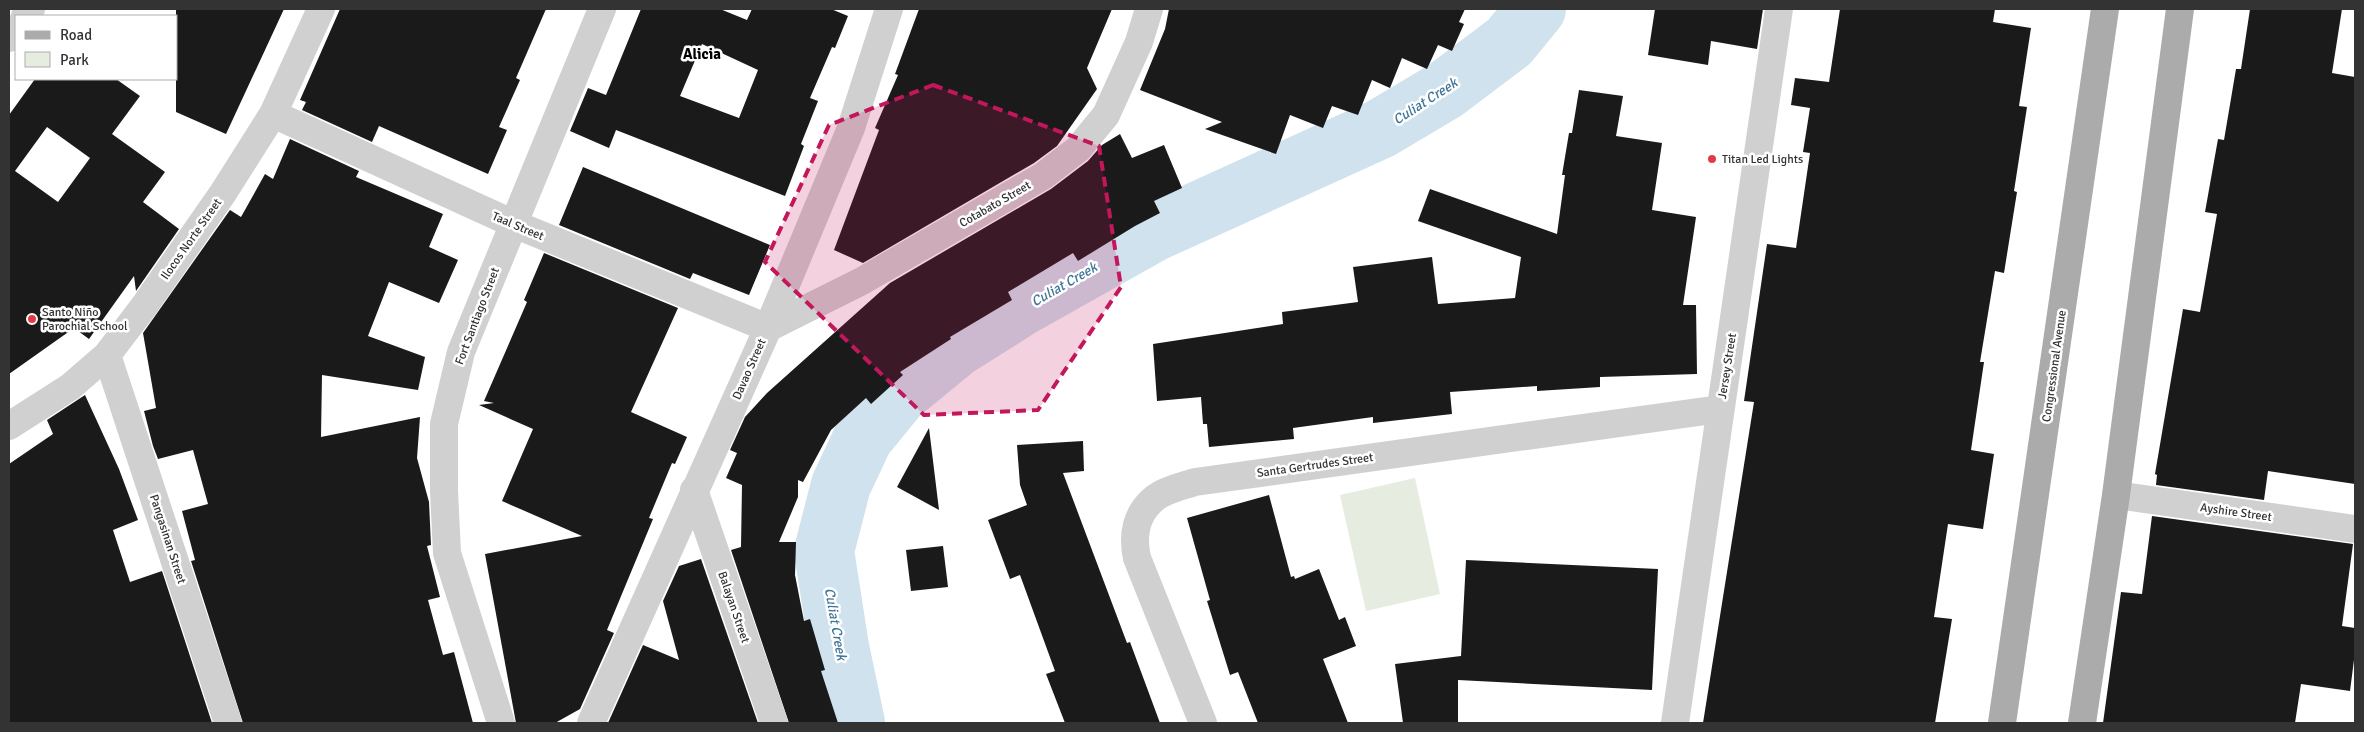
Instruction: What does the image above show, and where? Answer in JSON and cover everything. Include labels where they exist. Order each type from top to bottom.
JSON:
[{"type":"main road","name":"Congressional Avenue","points":[[2002,723],[2104,9]]},
{"type":"main road","points":[[2082,723],[2116,495],[2180,9]]},
{"type":"street","name":"Ilocos Norte Street","points":[[9,426],[70,387],[107,355],[145,305],[273,114],[321,9]]},
{"type":"street","name":"Fort Santiago Street","points":[[501,723],[447,553],[444,492],[444,424],[461,352],[602,9]]},
{"type":"street","name":"Davao Street","points":[[590,723],[768,328],[851,128],[890,9]]},
{"type":"street","name":"Cotabato Street","points":[[768,328],[862,281],[1043,176],[1078,150],[1106,115],[1139,42],[1149,9]]},
{"type":"street","name":"Jersey Street","points":[[1675,723],[1693,611],[1720,409],[1780,9]]},
{"type":"street","name":"Taal Street","points":[[273,114],[514,224],[768,328]]},
{"type":"street","name":"Pangasinan Street","points":[[107,355],[228,723]]},
{"type":"street","name":"Santa Gertrudes Street","points":[[1203,723],[1137,558],[1133,542],[1138,522],[1144,510],[1156,497],[1195,482],[1720,409]]},
{"type":"street","name":"Balayan Street","points":[[694,490],[774,723]]},
{"type":"street","name":"Ayshire Street","points":[[2116,495],[2355,529]]},
{"type":"highlighted area","points":[[933,85],[1099,146],[1121,287],[1038,410],[924,415],[765,262],[829,125]]},
{"type":"green space","points":[[1415,478],[1440,594],[1366,611],[1340,495]]},
{"type":"building","points":[[176,9],[284,9],[226,134],[176,112],[178,15],[176,15]]},
{"type":"building","points":[[340,9],[546,9],[516,78],[520,80],[499,127],[507,130],[488,174],[379,126],[372,142],[302,110],[306,102],[300,100]]},
{"type":"building","points":[[641,9],[720,9],[747,20],[752,9],[831,9],[848,16],[835,48],[832,47],[810,98],[818,101],[801,144],[804,146],[785,196],[616,130],[609,148],[570,131],[588,88],[606,95]],"holes":[[[702,44],[758,70],[739,118],[680,96]]]},
{"type":"building","points":[[919,9],[1112,9],[1087,68],[1097,89],[1057,146],[1034,163],[863,263],[834,250],[879,130],[875,128],[898,75],[895,74]]},
{"type":"building","points":[[1169,9],[1465,9],[1459,22],[1464,24],[1452,51],[1438,45],[1427,69],[1402,58],[1390,88],[1372,80],[1358,115],[1332,106],[1323,128],[1290,115],[1276,154],[1205,129],[1222,122],[1140,90],[1165,29]]},
{"type":"building","points":[[1655,9],[1763,9],[1757,49],[1711,41],[1708,65],[1648,55]]},
{"type":"building","points":[[1840,9],[1995,9],[1993,22],[2031,28],[2019,106],[2027,107],[2014,191],[2017,192],[2004,273],[1995,271],[1980,362],[1984,362],[1971,450],[1994,454],[1983,529],[1948,524],[1934,617],[1952,619],[1935,723],[1703,723],[1754,402],[1744,401],[1767,244],[1796,248],[1810,153],[1803,152],[1810,108],[1791,105],[1795,78],[1829,82]]},
{"type":"building","points":[[2250,9],[2342,9],[2332,73],[2355,77],[2355,484],[2268,471],[2264,500],[2156,485],[2157,475],[2155,474],[2183,309],[2200,312],[2217,214],[2205,212],[2218,139],[2224,140],[2236,69],[2241,69]]},
{"type":"building","points":[[34,80],[117,80],[140,96],[112,134],[165,172],[143,202],[179,229],[136,291],[134,276],[89,339],[74,328],[9,374],[9,115]],"holes":[[[47,127],[90,158],[58,202],[15,171]]]},
{"type":"building","points":[[1579,90],[1623,96],[1616,136],[1662,143],[1652,210],[1696,217],[1683,305],[1696,305],[1697,374],[1600,377],[1600,387],[1537,391],[1537,386],[1450,392],[1452,414],[1373,423],[1373,417],[1293,428],[1294,439],[1209,447],[1207,424],[1203,424],[1201,397],[1157,401],[1153,344],[1283,324],[1282,312],[1358,302],[1353,267],[1432,257],[1438,304],[1515,298],[1521,257],[1418,221],[1430,189],[1557,234],[1565,175],[1562,175],[1569,133],[1572,133]]},
{"type":"building","points":[[1120,134],[1132,158],[1164,145],[1182,188],[1154,201],[1160,213],[1078,261],[1073,253],[1008,292],[1012,300],[950,337],[951,339],[900,372],[903,375],[871,404],[866,398],[831,430],[803,482],[798,480],[798,497],[779,542],[796,542],[795,575],[804,621],[810,619],[825,670],[821,671],[838,723],[789,723],[731,550],[741,547],[742,485],[726,478],[737,453],[730,450],[745,417],[767,393],[890,283],[1051,189],[1088,161],[1102,145]]},
{"type":"building","points":[[290,139],[359,171],[356,177],[443,214],[429,247],[458,260],[439,303],[389,282],[368,336],[425,357],[418,390],[322,375],[321,437],[420,417],[417,458],[429,502],[431,545],[427,546],[440,597],[428,600],[443,655],[454,652],[473,723],[243,723],[191,561],[195,560],[182,511],[208,504],[193,450],[158,459],[153,446],[144,411],[156,408],[143,333],[230,210],[241,217],[265,174],[273,179]]},
{"type":"building","points":[[583,167],[770,245],[749,295],[693,273],[690,279],[559,225]]},
{"type":"building","points":[[544,253],[678,308],[631,412],[687,437],[675,464],[672,463],[649,518],[653,519],[607,630],[614,633],[580,709],[555,723],[516,723],[485,554],[582,536],[502,501],[533,429],[479,405],[494,403],[484,401],[527,302],[524,300]]},
{"type":"building","points":[[85,395],[119,469],[138,520],[113,530],[130,582],[162,571],[212,723],[9,723],[9,464],[53,434],[47,420]]},
{"type":"building","points":[[929,428],[939,510],[897,487]]},
{"type":"building","points":[[1083,441],[1084,471],[1063,473],[1127,643],[1130,642],[1160,723],[1065,723],[1046,674],[1055,671],[1020,575],[1010,579],[988,520],[1027,505],[1020,485],[1017,445]]},
{"type":"building","points":[[1269,495],[1291,577],[1294,576],[1295,579],[1319,569],[1339,620],[1345,617],[1356,646],[1323,659],[1348,723],[1258,723],[1238,672],[1230,675],[1207,601],[1210,600],[1187,518]]},
{"type":"building","points":[[2152,516],[2353,544],[2342,626],[2355,628],[2355,652],[2350,691],[2301,684],[2295,723],[2103,723],[2121,592],[2142,594]]},
{"type":"building","points":[[943,546],[948,587],[911,591],[906,550]]},
{"type":"building","points":[[701,559],[758,723],[608,723],[643,645],[679,660],[663,601],[679,566]]},
{"type":"building","points":[[1466,560],[1658,569],[1652,690],[1458,680],[1458,723],[1403,723],[1395,664],[1461,656]]},
{"type":"waterway","name":"Culiat Creek","points":[[855,723],[839,647],[824,551],[841,485],[863,438],[899,394],[955,348],[1023,305],[1153,232],[1380,129],[1444,91],[1509,42],[1536,9]]},
{"type":"place","name":"Titan Led Lights","points":[[1712,159]]},
{"type":"place","name":"Santo Niño Parochial School","points":[[32,319]]},
{"type":"district","name":"Alicia","points":[[702,54]]}]
